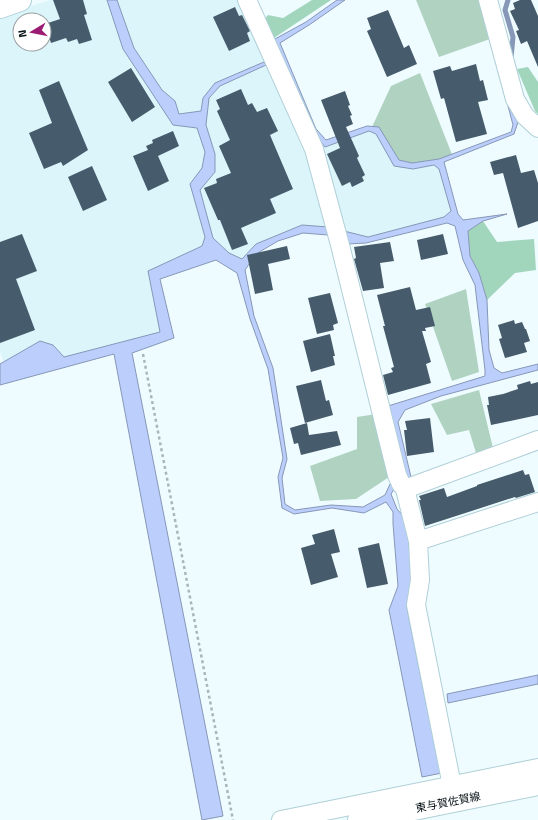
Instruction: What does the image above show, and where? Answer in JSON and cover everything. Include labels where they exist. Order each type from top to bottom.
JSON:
[{"type":"main road","points":[[0,7],[20,0]]},
{"type":"main road","name":"東与賀佐賀線","points":[[359,820],[453,794],[538,784]]},
{"type":"street","points":[[246,0],[314,149],[401,483],[418,541],[420,580],[416,605],[453,794]]},
{"type":"street","points":[[488,0],[515,99],[525,116],[538,128]]},
{"type":"street","points":[[401,483],[538,440]]},
{"type":"street","points":[[418,541],[538,502]]},
{"type":"street","points":[[281,820],[453,794],[538,768]]},
{"type":"path","points":[[143,354],[233,820]]},
{"type":"shaded area","points":[[50,0],[254,0],[321,146],[372,127],[440,161],[452,216],[368,241],[301,229],[257,247],[240,268],[210,251],[156,277],[170,336],[10,378],[0,352],[0,16],[12,12],[12,52],[52,52],[52,12],[12,12]]},
{"type":"green space","points":[[312,0],[331,0],[271,40],[263,21],[268,15],[283,18]]},
{"type":"green space","points":[[416,0],[478,0],[490,39],[439,57]]},
{"type":"green space","points":[[528,67],[538,82],[538,114],[535,111],[517,69]]},
{"type":"green space","points":[[420,73],[453,157],[440,161],[399,167],[372,127],[391,86]]},
{"type":"green space","points":[[483,221],[497,242],[534,239],[536,270],[515,273],[487,300],[479,273],[470,256],[468,231]]},
{"type":"green space","points":[[466,289],[479,372],[452,381],[425,304]]},
{"type":"green space","points":[[479,390],[493,448],[476,453],[469,430],[447,435],[431,404]]},
{"type":"green space","points":[[376,414],[389,477],[356,499],[320,501],[310,466],[357,449],[357,417]]},
{"type":"water","points":[[107,0],[117,0],[134,48],[162,90],[175,101],[179,114],[201,111],[203,98],[215,83],[264,62],[266,65],[220,86],[209,98],[206,125],[215,154],[215,172],[200,190],[213,238],[229,253],[242,259],[256,244],[302,225],[328,227],[368,237],[444,217],[451,211],[439,169],[434,165],[413,169],[394,166],[376,134],[369,131],[325,147],[313,132],[273,40],[306,22],[337,0],[345,0],[280,43],[316,129],[326,140],[367,126],[379,127],[399,160],[412,163],[439,159],[511,132],[513,125],[508,106],[518,122],[514,134],[444,162],[458,214],[463,220],[507,214],[483,221],[468,231],[470,256],[479,273],[487,300],[489,350],[494,368],[502,373],[538,364],[538,370],[441,396],[405,410],[398,422],[411,477],[396,486],[391,494],[397,509],[406,519],[413,581],[407,608],[442,773],[422,777],[389,610],[398,586],[393,512],[386,502],[364,513],[332,508],[294,514],[282,508],[278,477],[283,458],[268,369],[250,319],[237,273],[216,260],[160,279],[174,338],[132,353],[223,816],[202,820],[114,354],[0,385],[0,364],[40,341],[53,345],[64,357],[160,332],[148,271],[202,246],[205,237],[190,184],[202,168],[205,152],[197,128],[173,125],[123,49]],"holes":[[[447,223],[455,226],[463,260],[475,285],[485,376],[388,406],[403,474],[390,484],[385,495],[363,507],[331,505],[295,510],[285,504],[282,478],[287,459],[273,368],[254,316],[245,270],[256,254],[278,241],[303,233],[328,235],[347,244],[366,243]]]},
{"type":"water","points":[[538,675],[538,684],[448,703],[447,694]]},
{"type":"building","points":[[53,0],[83,0],[87,14],[84,15],[92,40],[79,44],[77,39],[68,42],[66,38],[52,43],[52,22],[60,19]]},
{"type":"building","points":[[520,0],[531,0],[538,16],[538,67],[527,41],[521,44],[516,31],[519,30],[510,11],[515,9],[513,3]]},
{"type":"building","points":[[235,7],[239,16],[242,15],[250,31],[247,33],[250,41],[229,51],[213,17]]},
{"type":"building","points":[[388,10],[404,48],[409,45],[417,64],[387,77],[367,31],[371,29],[367,18]]},
{"type":"building","points":[[476,64],[480,81],[483,80],[488,100],[478,102],[487,134],[456,142],[444,98],[441,99],[433,71],[450,66],[452,71]]},
{"type":"building","points":[[131,68],[155,107],[132,122],[108,82]]},
{"type":"building","points":[[59,81],[88,150],[63,166],[61,162],[44,169],[29,133],[52,123],[39,90]]},
{"type":"building","points":[[241,89],[248,105],[252,103],[257,112],[267,108],[278,131],[270,135],[293,189],[270,199],[276,213],[241,228],[248,244],[232,250],[220,220],[218,220],[204,188],[217,183],[216,179],[231,173],[219,146],[230,140],[217,111],[220,109],[216,100]]},
{"type":"building","points":[[345,91],[350,105],[348,106],[352,115],[350,116],[353,124],[346,127],[359,156],[357,158],[365,175],[362,177],[364,181],[352,187],[350,182],[342,186],[327,154],[340,148],[321,100]]},
{"type":"building","points":[[173,131],[179,146],[158,156],[169,181],[148,191],[133,156],[148,150],[146,146],[153,143],[152,140]]},
{"type":"building","points":[[516,155],[521,173],[534,170],[538,183],[538,221],[518,228],[503,173],[494,175],[490,162]]},
{"type":"building","points":[[92,166],[107,200],[83,211],[68,177]]},
{"type":"building","points":[[22,234],[37,271],[16,279],[35,330],[0,343],[0,242]]},
{"type":"building","points":[[443,234],[448,254],[421,260],[417,240]]},
{"type":"building","points":[[390,242],[394,261],[380,263],[384,288],[363,291],[354,259],[356,258],[354,247]]},
{"type":"building","points":[[287,246],[290,259],[268,264],[273,290],[255,294],[247,255]]},
{"type":"building","points":[[410,287],[416,310],[430,307],[435,326],[425,328],[426,331],[422,331],[431,362],[426,364],[431,383],[388,395],[383,375],[393,372],[391,368],[394,367],[383,326],[385,326],[377,295]]},
{"type":"building","points":[[330,293],[338,323],[333,325],[334,330],[317,334],[308,298]]},
{"type":"building","points":[[514,320],[515,324],[522,322],[530,341],[524,343],[527,352],[505,358],[499,339],[502,338],[498,325]]},
{"type":"building","points":[[330,334],[335,356],[333,356],[335,365],[311,372],[303,341]]},
{"type":"building","points":[[321,380],[326,401],[329,400],[333,415],[305,423],[296,386]]},
{"type":"building","points":[[530,381],[531,384],[538,382],[538,415],[491,425],[487,405],[489,405],[488,397],[518,389],[517,385]]},
{"type":"building","points":[[430,418],[434,452],[407,456],[404,430],[407,430],[405,421]]},
{"type":"building","points":[[307,423],[309,435],[337,431],[341,445],[301,455],[298,443],[294,444],[290,428]]},
{"type":"building","points":[[523,470],[525,475],[529,474],[535,492],[425,526],[419,496],[444,488],[447,497],[477,485]]},
{"type":"building","points":[[334,529],[340,552],[331,554],[338,577],[311,585],[301,548],[315,544],[312,535]]},
{"type":"building","points":[[379,543],[388,584],[367,588],[358,548]]},
{"type":"waterway","points":[[508,0],[505,10],[513,37],[511,58]]}]
